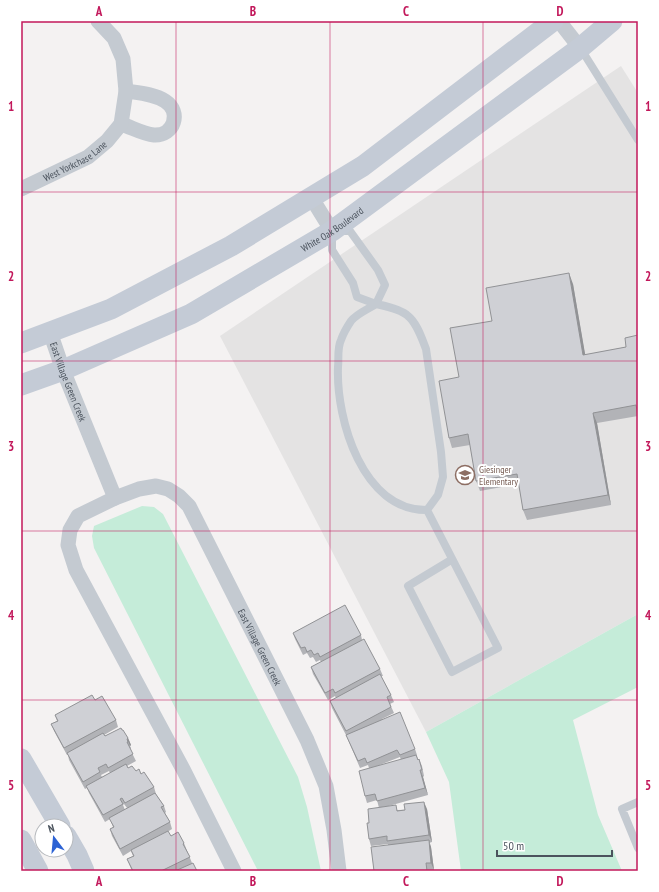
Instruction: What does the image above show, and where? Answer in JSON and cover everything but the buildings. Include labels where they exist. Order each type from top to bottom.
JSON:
[{"type":"street","points":[[98,21],[114,38],[123,59],[126,90],[121,124],[153,135],[162,134],[170,129],[174,124],[175,117],[172,109],[166,102],[152,95],[126,90]]},
{"type":"street","points":[[21,343],[111,309],[231,246],[363,166],[553,21]]},
{"type":"street","points":[[559,21],[580,48]]},
{"type":"street","name":"White Oak Boulevard","points":[[21,385],[63,370],[191,314],[332,231],[580,48],[612,21]]},
{"type":"street","name":"West Yorkchase Lane","points":[[21,189],[88,157],[107,141],[121,124]]},
{"type":"street","points":[[311,197],[332,231]]},
{"type":"street","name":"East Village Green Creek","points":[[50,332],[63,370],[116,498]]},
{"type":"street","name":"East Village Green Creek","points":[[234,871],[184,771],[76,570],[68,545],[70,530],[78,516],[139,489],[156,486],[168,489],[179,496],[189,506],[307,740],[326,786],[334,830],[339,871]]},
{"type":"street","points":[[21,760],[55,818]]},
{"type":"street","points":[[21,840],[38,871]]},
{"type":"street","points":[[74,850],[84,871]]},
{"type":"lane","points":[[580,48],[638,140]]},
{"type":"lane","points":[[427,510],[416,510],[401,506],[387,497],[371,481],[353,448],[342,414],[338,374],[340,342],[352,320],[376,304],[386,285],[378,270],[350,231],[332,231],[332,250],[353,283],[357,297],[376,304],[389,307],[408,316],[420,334],[426,349],[441,452],[443,477],[438,495],[427,510]]},
{"type":"lane","points":[[427,510],[498,648],[452,672],[408,586],[452,560]]},
{"type":"lane","points":[[638,802],[622,809],[638,848]]},
{"type":"shaded area","name":"Giesinger Elementary","points":[[621,66],[638,93],[638,614],[426,732],[220,336]]},
{"type":"green space","points":[[142,506],[154,507],[163,514],[298,777],[307,807],[321,871],[258,871],[94,548],[92,536],[94,526]]},
{"type":"green space","points":[[638,614],[638,687],[573,720],[598,815],[622,871],[461,871],[449,782],[426,732]]},
{"type":"place","name":"Giesinger Elementary","points":[[465,475]]}]
